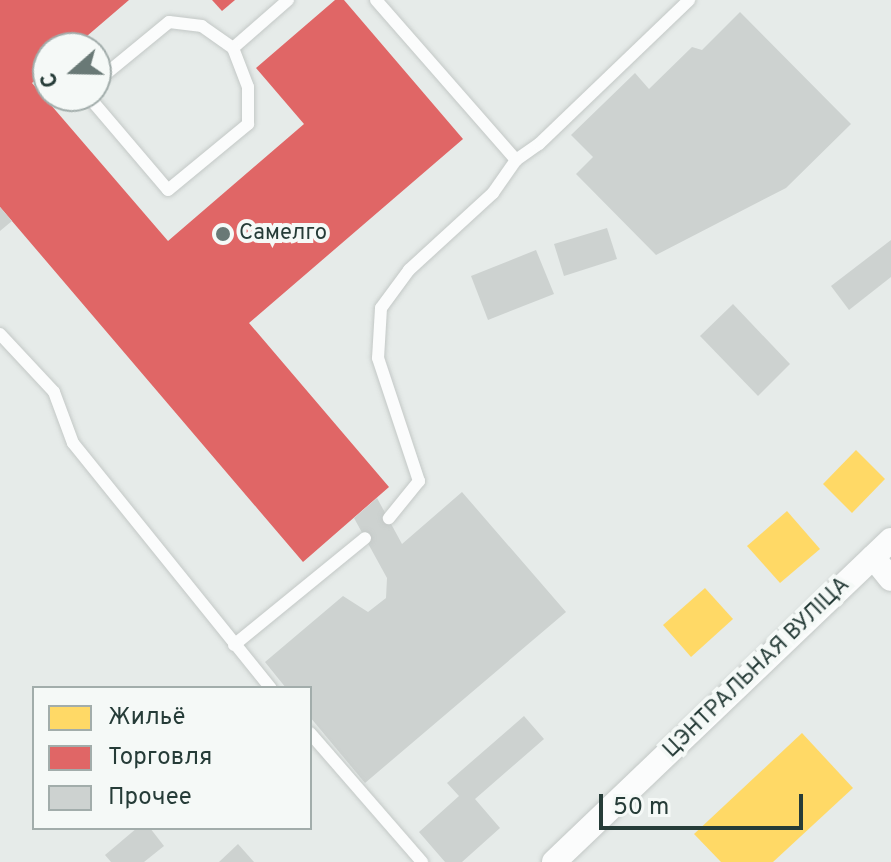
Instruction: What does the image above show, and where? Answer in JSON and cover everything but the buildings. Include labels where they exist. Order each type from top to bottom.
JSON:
[{"type":"street","name":"ЦЭНТРАЛЬНАЯ ВУЛІЦА","points":[[554,862],[891,540]]},
{"type":"street","points":[[873,557],[891,579]]},
{"type":"lane","points":[[233,48],[288,0]]},
{"type":"lane","points":[[376,0],[516,160]]},
{"type":"lane","points":[[389,518],[419,481],[378,358],[381,308],[409,270],[493,193],[516,160],[539,144],[689,0]]},
{"type":"lane","points":[[102,112],[168,190],[248,124],[248,87],[233,48],[202,26],[169,22],[112,69]]},
{"type":"lane","points":[[0,334],[54,392],[73,443],[269,686]]},
{"type":"lane","points":[[234,645],[365,538]]},
{"type":"lane","points":[[312,735],[422,862]]},
{"type":"place","name":"Самелго","points":[[223,234]]}]
